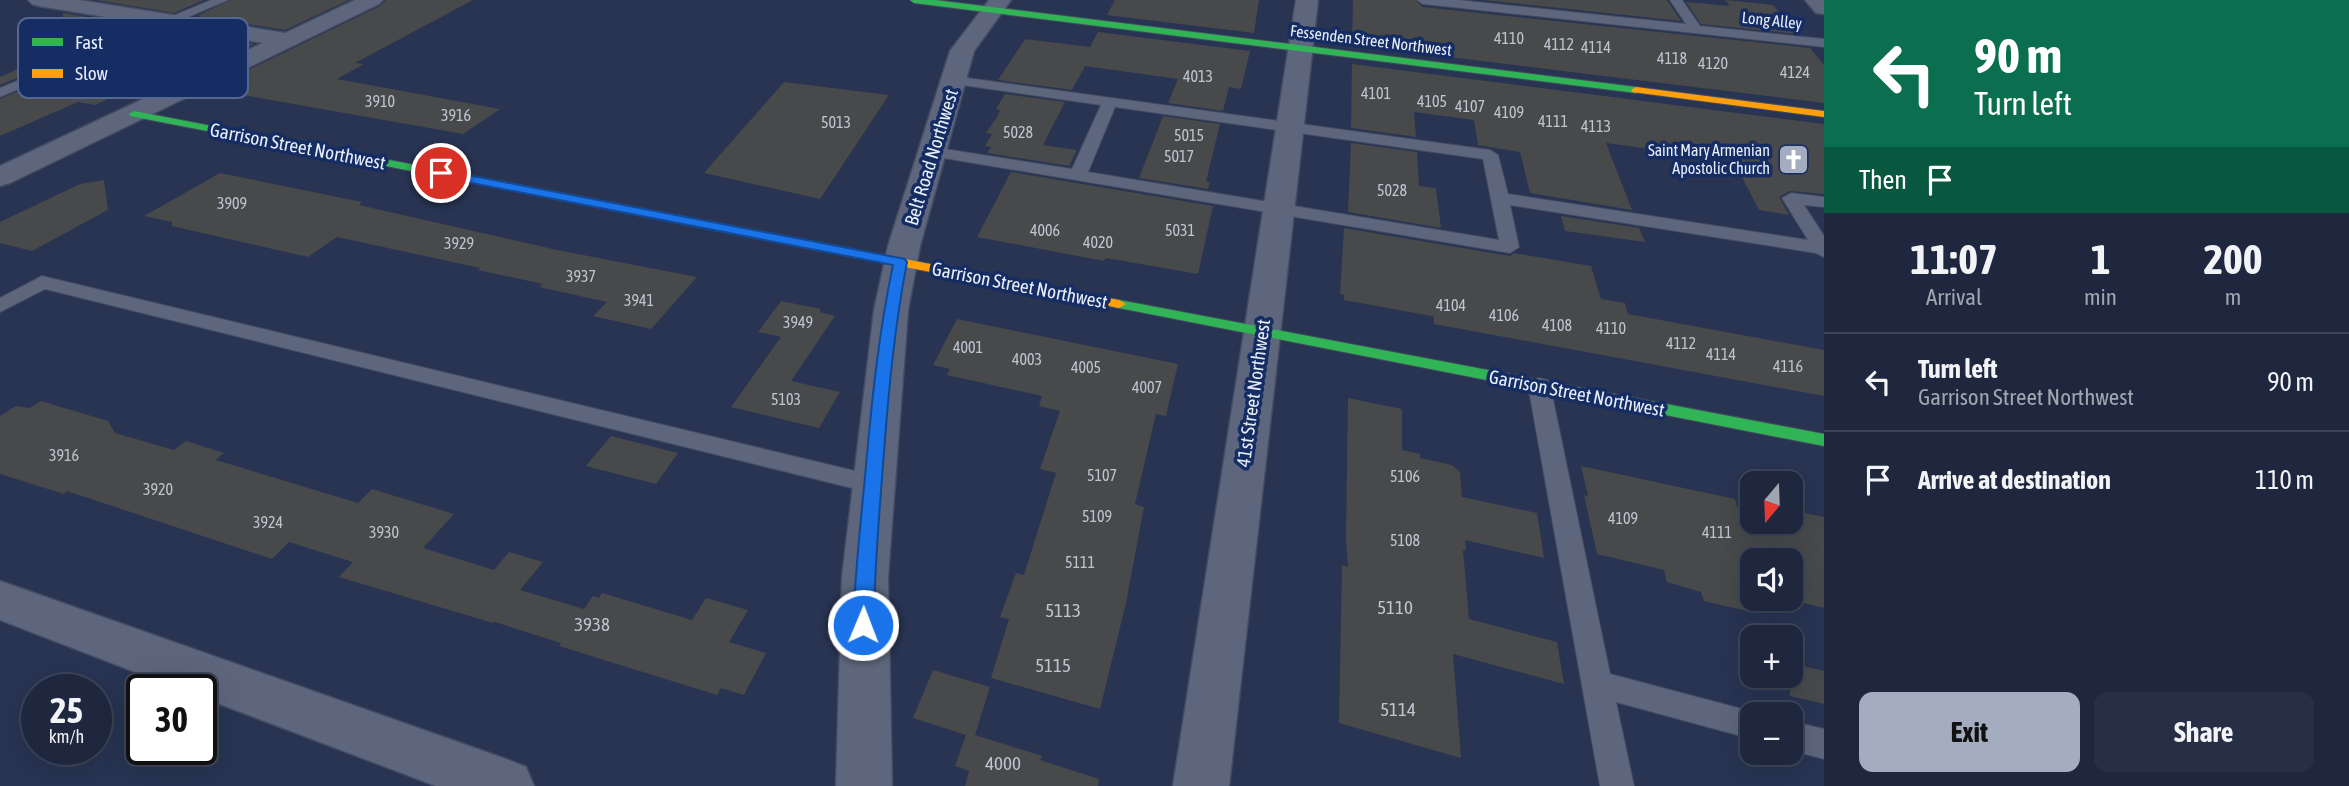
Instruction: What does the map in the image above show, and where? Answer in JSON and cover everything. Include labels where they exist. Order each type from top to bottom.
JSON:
[{"type":"street","points":[[39,0],[147,18]]},
{"type":"street","points":[[248,59],[372,0]]},
{"type":"street","name":"Fessenden Street Northwest","points":[[914,0],[996,5],[1300,48],[1824,114]]},
{"type":"street","name":"41st Street Northwest","points":[[1201,786],[1307,0]]},
{"type":"street","points":[[1816,0],[1824,8]]},
{"type":"street","name":"Belt Road Northwest","points":[[864,786],[864,577],[891,310],[900,262],[962,51],[996,5]]},
{"type":"street","points":[[248,34],[288,40]]},
{"type":"street","points":[[0,177],[167,98]]},
{"type":"street","name":"Garrison Street Northwest","points":[[134,114],[1824,440]]},
{"type":"street","points":[[0,600],[506,786]]},
{"type":"lane","points":[[180,18],[222,0]]},
{"type":"lane","name":"Long Alley","points":[[1423,0],[1824,43]]},
{"type":"lane","points":[[1676,0],[1696,30]]},
{"type":"lane","points":[[0,75],[18,78]]},
{"type":"lane","points":[[932,152],[1510,247],[1490,155],[953,80]]},
{"type":"lane","points":[[0,93],[18,85]]},
{"type":"lane","points":[[1078,175],[1110,102]]},
{"type":"lane","points":[[1500,198],[1823,250]]},
{"type":"lane","points":[[1823,250],[1791,198],[1824,202]]},
{"type":"lane","points":[[0,306],[42,282],[872,484]]},
{"type":"lane","points":[[1539,385],[1617,786]]},
{"type":"lane","points":[[1598,684],[1740,722]]},
{"type":"lane","points":[[1803,738],[1824,744]]},
{"type":"building","points":[[96,0],[204,0],[174,13]]},
{"type":"building","points":[[230,0],[349,0],[285,30],[248,24],[248,18],[197,16]]},
{"type":"building","points":[[386,0],[473,0],[355,63],[364,64],[337,79],[500,109],[463,134],[248,96],[248,70],[380,6]]},
{"type":"building","points":[[1115,0],[1259,0],[1254,33],[1107,15]]},
{"type":"building","points":[[1353,0],[1415,0],[1423,7],[1810,48],[1824,65],[1824,103],[1352,45]]},
{"type":"building","points":[[1483,0],[1667,0],[1681,21]]},
{"type":"building","points":[[1725,0],[1773,5],[1798,34],[1701,24],[1686,2],[1730,6]]},
{"type":"building","points":[[63,13],[93,18],[63,18]]},
{"type":"building","points":[[1098,32],[1250,51],[1241,89],[1229,87],[1223,111],[1168,103],[1178,79],[1085,66],[1072,90],[998,80],[1025,39],[1090,47]]},
{"type":"building","points":[[1352,64],[1824,124],[1824,194],[1790,191],[1779,197],[1789,215],[1759,210],[1733,160],[1606,143],[1632,210],[1530,193],[1520,152],[1478,145],[1474,120],[1414,112],[1416,137],[1351,128]]},
{"type":"building","points":[[18,69],[18,78],[0,85],[0,77]]},
{"type":"building","points":[[784,82],[889,95],[820,199],[704,173]]},
{"type":"building","points":[[18,91],[18,98],[110,98],[95,105],[78,102],[0,136],[0,99]]},
{"type":"building","points":[[1005,94],[1065,102],[1043,145],[1077,150],[1069,166],[987,153],[991,147],[985,146],[992,134],[986,133],[997,117],[1000,110],[996,109]]},
{"type":"building","points":[[1163,116],[1220,124],[1206,182],[1210,182],[1208,189],[1139,178]]},
{"type":"building","points":[[1351,143],[1417,152],[1419,186],[1436,188],[1441,228],[1348,212]]},
{"type":"building","points":[[1011,172],[1213,206],[1198,274],[1106,258],[1104,261],[977,237]]},
{"type":"building","points":[[220,173],[362,202],[359,205],[557,250],[697,277],[651,329],[593,316],[607,302],[539,287],[543,284],[478,270],[480,268],[337,237],[308,257],[172,226],[172,222],[144,216]]},
{"type":"building","points":[[104,180],[108,210],[32,251],[0,243],[0,222],[80,184]]},
{"type":"building","points":[[1561,216],[1639,228],[1645,242],[1565,231]]},
{"type":"building","points":[[1344,228],[1510,256],[1514,253],[1591,266],[1601,299],[1625,303],[1628,314],[1824,350],[1824,396],[1434,324],[1434,317],[1431,316],[1344,300],[1344,295],[1340,294]]},
{"type":"building","points":[[781,301],[821,309],[820,312],[835,316],[791,381],[840,392],[819,428],[731,407],[781,337],[758,332]]},
{"type":"building","points":[[957,319],[1178,364],[1166,416],[1156,414],[1135,504],[1144,507],[1126,603],[1100,709],[991,678],[1009,619],[1000,617],[1016,573],[1024,575],[1056,473],[1040,469],[1060,411],[1039,406],[1042,396],[947,375],[950,369],[933,365]]},
{"type":"building","points":[[1348,398],[1402,409],[1402,450],[1420,454],[1420,458],[1452,465],[1460,472],[1462,497],[1537,513],[1544,558],[1465,540],[1466,551],[1463,550],[1469,619],[1557,642],[1564,684],[1453,654],[1461,758],[1339,723],[1342,565],[1348,567]]},
{"type":"building","points":[[41,401],[108,421],[115,433],[174,450],[186,441],[224,453],[216,460],[358,503],[372,489],[454,514],[423,548],[494,570],[509,552],[543,562],[520,590],[584,609],[593,596],[599,598],[602,593],[692,620],[706,598],[748,610],[729,642],[766,653],[744,695],[721,688],[717,695],[559,646],[561,643],[495,622],[339,577],[353,562],[289,542],[272,559],[67,491],[64,494],[0,474],[0,416],[16,406],[30,408]]},
{"type":"building","points":[[611,436],[678,453],[656,484],[586,466]]},
{"type":"building","points":[[1581,466],[1735,499],[1737,507],[1740,508],[1740,534],[1803,534],[1803,513],[1824,517],[1824,608],[1803,603],[1803,548],[1740,548],[1740,609],[1704,601],[1701,592],[1667,582],[1664,570],[1597,554],[1584,495],[1588,496]]},
{"type":"building","points":[[1803,666],[1824,671],[1824,704],[1790,696],[1790,688],[1803,688]]},
{"type":"building","points":[[933,670],[990,687],[975,735],[1042,756],[1040,760],[1099,779],[1098,786],[965,786],[969,771],[955,766],[966,735],[913,718]]},
{"type":"traffic: fast","points":[[914,0],[1636,90]]},
{"type":"traffic: fast","points":[[134,114],[847,252]]},
{"type":"traffic: fast","points":[[1119,304],[1824,440]]},
{"type":"traffic: slow","points":[[1636,90],[1824,114]]},
{"type":"traffic: slow","points":[[847,252],[1119,304]]},
{"type":"place","name":"Saint Mary Armenian Apostolic Church","points":[[1793,159]]},
{"type":"route","points":[[441,173],[900,262],[891,310],[870,502],[863,625]]}]
